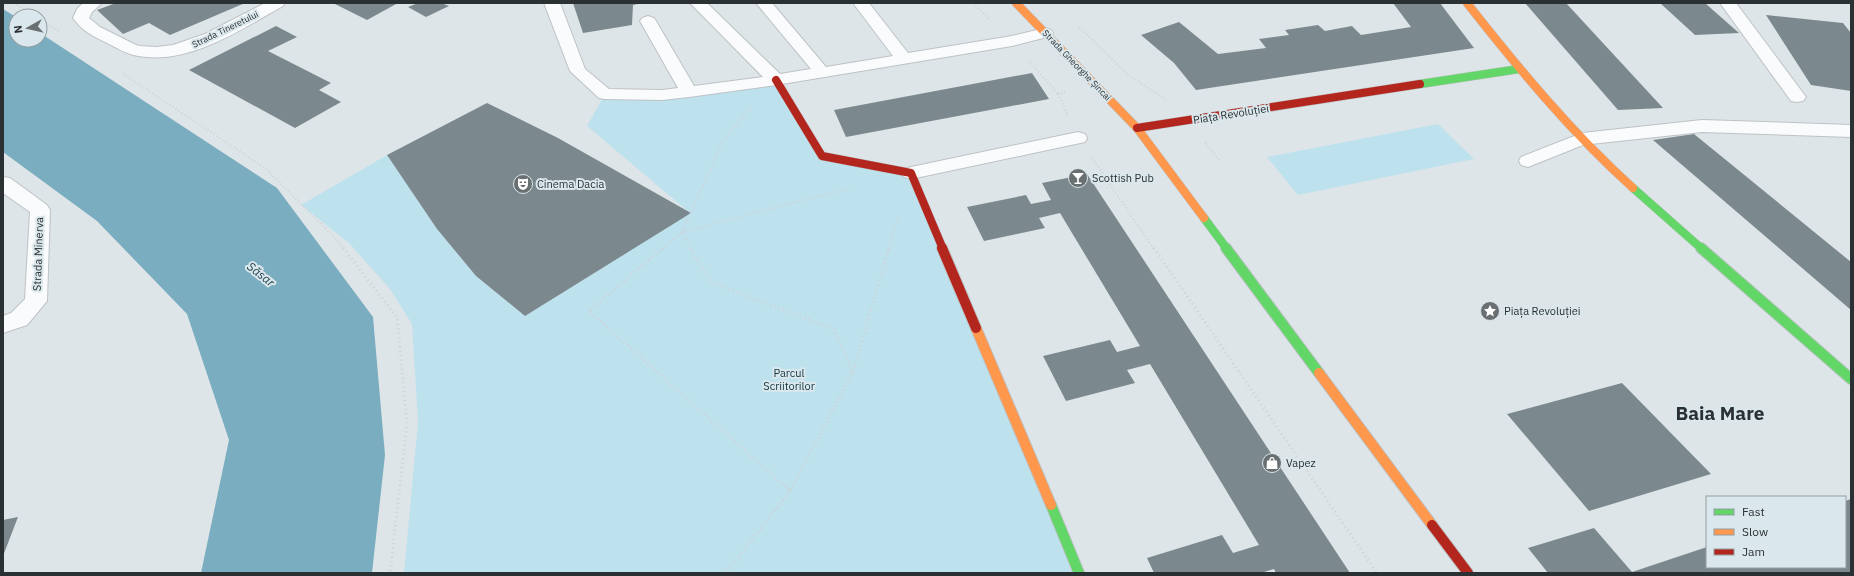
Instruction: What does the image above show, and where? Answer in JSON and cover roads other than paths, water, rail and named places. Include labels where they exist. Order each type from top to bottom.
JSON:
[{"type":"main road","name":"Strada Gheorghe Șincai","points":[[1016,3],[1137,128]]},
{"type":"main road","points":[[1467,3],[1519,69],[1582,139],[1629,185],[1851,379]]},
{"type":"main road","name":"Piața Revoluției","points":[[1137,128],[1519,69]]},
{"type":"main road","points":[[776,80],[822,156],[911,173],[1079,573]]},
{"type":"main road","points":[[1137,128],[1468,573]]},
{"type":"street","name":"Strada Tineretului","points":[[94,3],[85,9],[81,18],[88,27],[119,44],[138,51],[160,52],[183,48],[204,40],[277,3]]},
{"type":"street","points":[[1582,139],[1702,126],[1851,131]]},
{"type":"street","points":[[911,173],[1078,138]]},
{"type":"street","name":"Strada Minerva","points":[[3,183],[40,210],[36,301],[19,319],[3,326]]},
{"type":"lane","points":[[552,3],[578,71],[605,94],[662,95],[776,80],[1012,41],[1045,33]]},
{"type":"lane","points":[[698,3],[776,80]]},
{"type":"lane","points":[[764,3],[822,72]]},
{"type":"lane","points":[[861,3],[903,58]]},
{"type":"lane","points":[[1728,3],[1797,97]]},
{"type":"lane","points":[[648,21],[689,92]]},
{"type":"lane","points":[[1528,161],[1582,139]]},
{"type":"water","name":"Săsar","points":[[3,9],[8,12],[8,48],[48,48],[48,38],[277,188],[373,317],[385,455],[372,573],[201,573],[229,440],[187,314],[97,221],[3,152]]},
{"type":"place","name":"Scottish Pub","points":[[1078,178]]},
{"type":"place","name":"Cinema Dacia","points":[[523,184]]},
{"type":"place","name":"Piața Revoluției","points":[[1490,311]]},
{"type":"place","name":"Vapez","points":[[1272,463]]},
{"type":"district","name":"Baia Mare","points":[[1720,413]]},
{"type":"park label","name":"Parcul Scriitorilor","points":[[789,379]]}]
